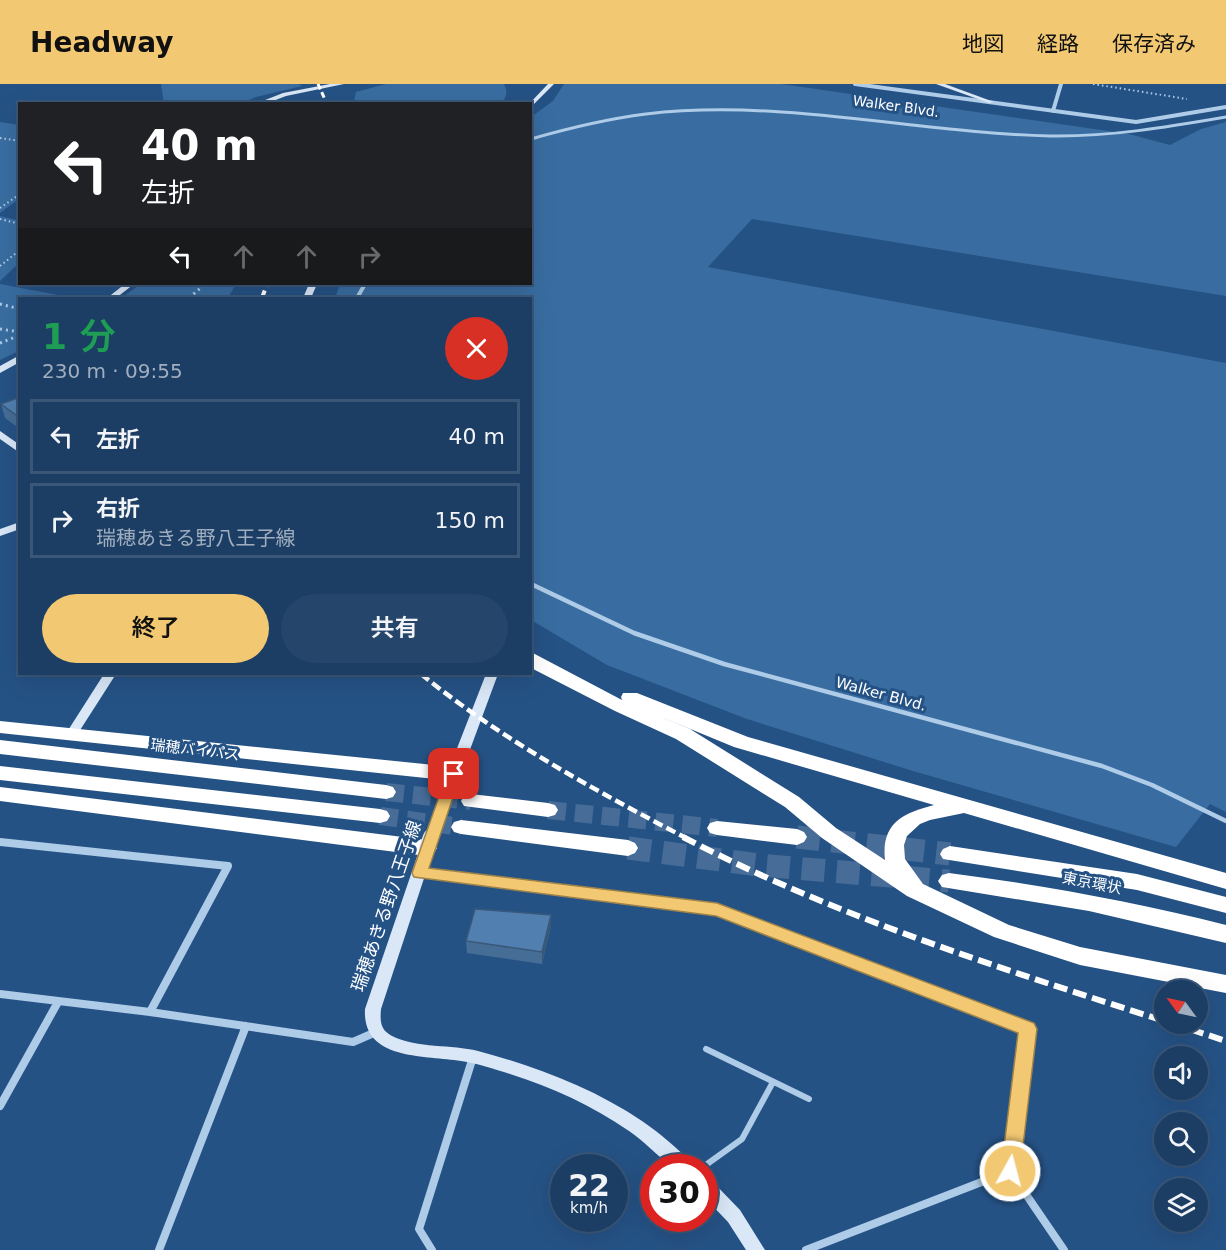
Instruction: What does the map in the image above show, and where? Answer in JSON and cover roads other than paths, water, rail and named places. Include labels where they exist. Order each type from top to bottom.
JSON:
[{"type":"highway","points":[[532,650],[600,684],[741,742],[1226,881]]},
{"type":"highway","points":[[532,659],[541,666],[622,707],[683,734],[792,802],[829,833],[915,890],[1002,932],[1080,956],[1226,984]]},
{"type":"highway","points":[[0,727],[454,774]]},
{"type":"highway","name":"瑞穂バイパス","points":[[0,747],[386,792]]},
{"type":"highway","points":[[0,773],[380,816]]},
{"type":"highway","points":[[0,794],[427,848]]},
{"type":"highway","points":[[471,801],[548,810]]},
{"type":"highway","points":[[915,890],[896,860],[896,835],[908,821],[917,817],[964,806]]},
{"type":"highway","points":[[461,827],[628,848]]},
{"type":"highway","points":[[717,828],[797,837]]},
{"type":"highway","name":"東京環状","points":[[950,854],[1137,882],[1226,905]]},
{"type":"highway","name":"東京環状","points":[[949,881],[1028,892],[1185,922],[1226,934]]},
{"type":"main road","points":[[263,102],[285,94],[341,84]]},
{"type":"main road","points":[[532,104],[551,84]]},
{"type":"main road","points":[[939,84],[991,102]]},
{"type":"main road","points":[[112,297],[129,285]]},
{"type":"main road","points":[[0,364],[18,358]]},
{"type":"main road","points":[[0,370],[18,358]]},
{"type":"main road","points":[[0,434],[18,448]]},
{"type":"main road","points":[[0,533],[18,526]]},
{"type":"main road","points":[[71,735],[109,675]]},
{"type":"main road","name":"瑞穂あきる野八王子線","points":[[376,1032],[371,1022],[373,1009],[427,848],[492,675]]},
{"type":"main road","points":[[376,1032],[384,1039],[398,1044],[473,1056],[544,1077],[582,1094],[629,1121],[670,1154]]},
{"type":"main road","points":[[718,1199],[734,1216],[756,1250]]},
{"type":"street","points":[[855,84],[1136,122],[1226,108]]},
{"type":"street","points":[[1053,111],[1061,84]]},
{"type":"street","points":[[0,842],[228,866],[150,1012]]},
{"type":"street","points":[[420,873],[717,910],[1028,1029],[1010,1171],[1064,1250]]},
{"type":"street","points":[[0,994],[150,1012],[353,1042],[376,1032]]},
{"type":"street","points":[[0,1106],[58,1002]]},
{"type":"street","points":[[159,1250],[246,1026]]},
{"type":"street","points":[[432,1250],[419,1229],[473,1056]]},
{"type":"street","points":[[806,1250],[1010,1171]]},
{"type":"lane","name":"Walker Blvd.","points":[[870,115],[992,132],[1065,136],[1130,132],[1226,117]]},
{"type":"lane","points":[[532,139],[557,127]]},
{"type":"lane","name":"Walker Blvd.","points":[[532,585],[559,600],[645,637],[724,664],[1102,766],[1152,785],[1226,821]]},
{"type":"lane","points":[[706,1049],[810,1099]]},
{"type":"lane","points":[[718,1156],[742,1139],[773,1082]]},
{"type":"tunnel","points":[[386,792],[471,801]]},
{"type":"tunnel","points":[[548,810],[717,828]]},
{"type":"tunnel","points":[[380,816],[461,827]]},
{"type":"tunnel","points":[[797,837],[950,854]]},
{"type":"tunnel","points":[[628,848],[759,865],[949,881]]},
{"type":"railway","points":[[318,84],[326,102]]},
{"type":"railway","points":[[262,297],[267,285]]},
{"type":"railway","points":[[422,675],[516,742],[583,782],[686,838]]},
{"type":"railway","points":[[683,837],[741,866],[859,916],[980,961],[1154,1018]]},
{"type":"railway","points":[[1205,1034],[1226,1041]]}]
